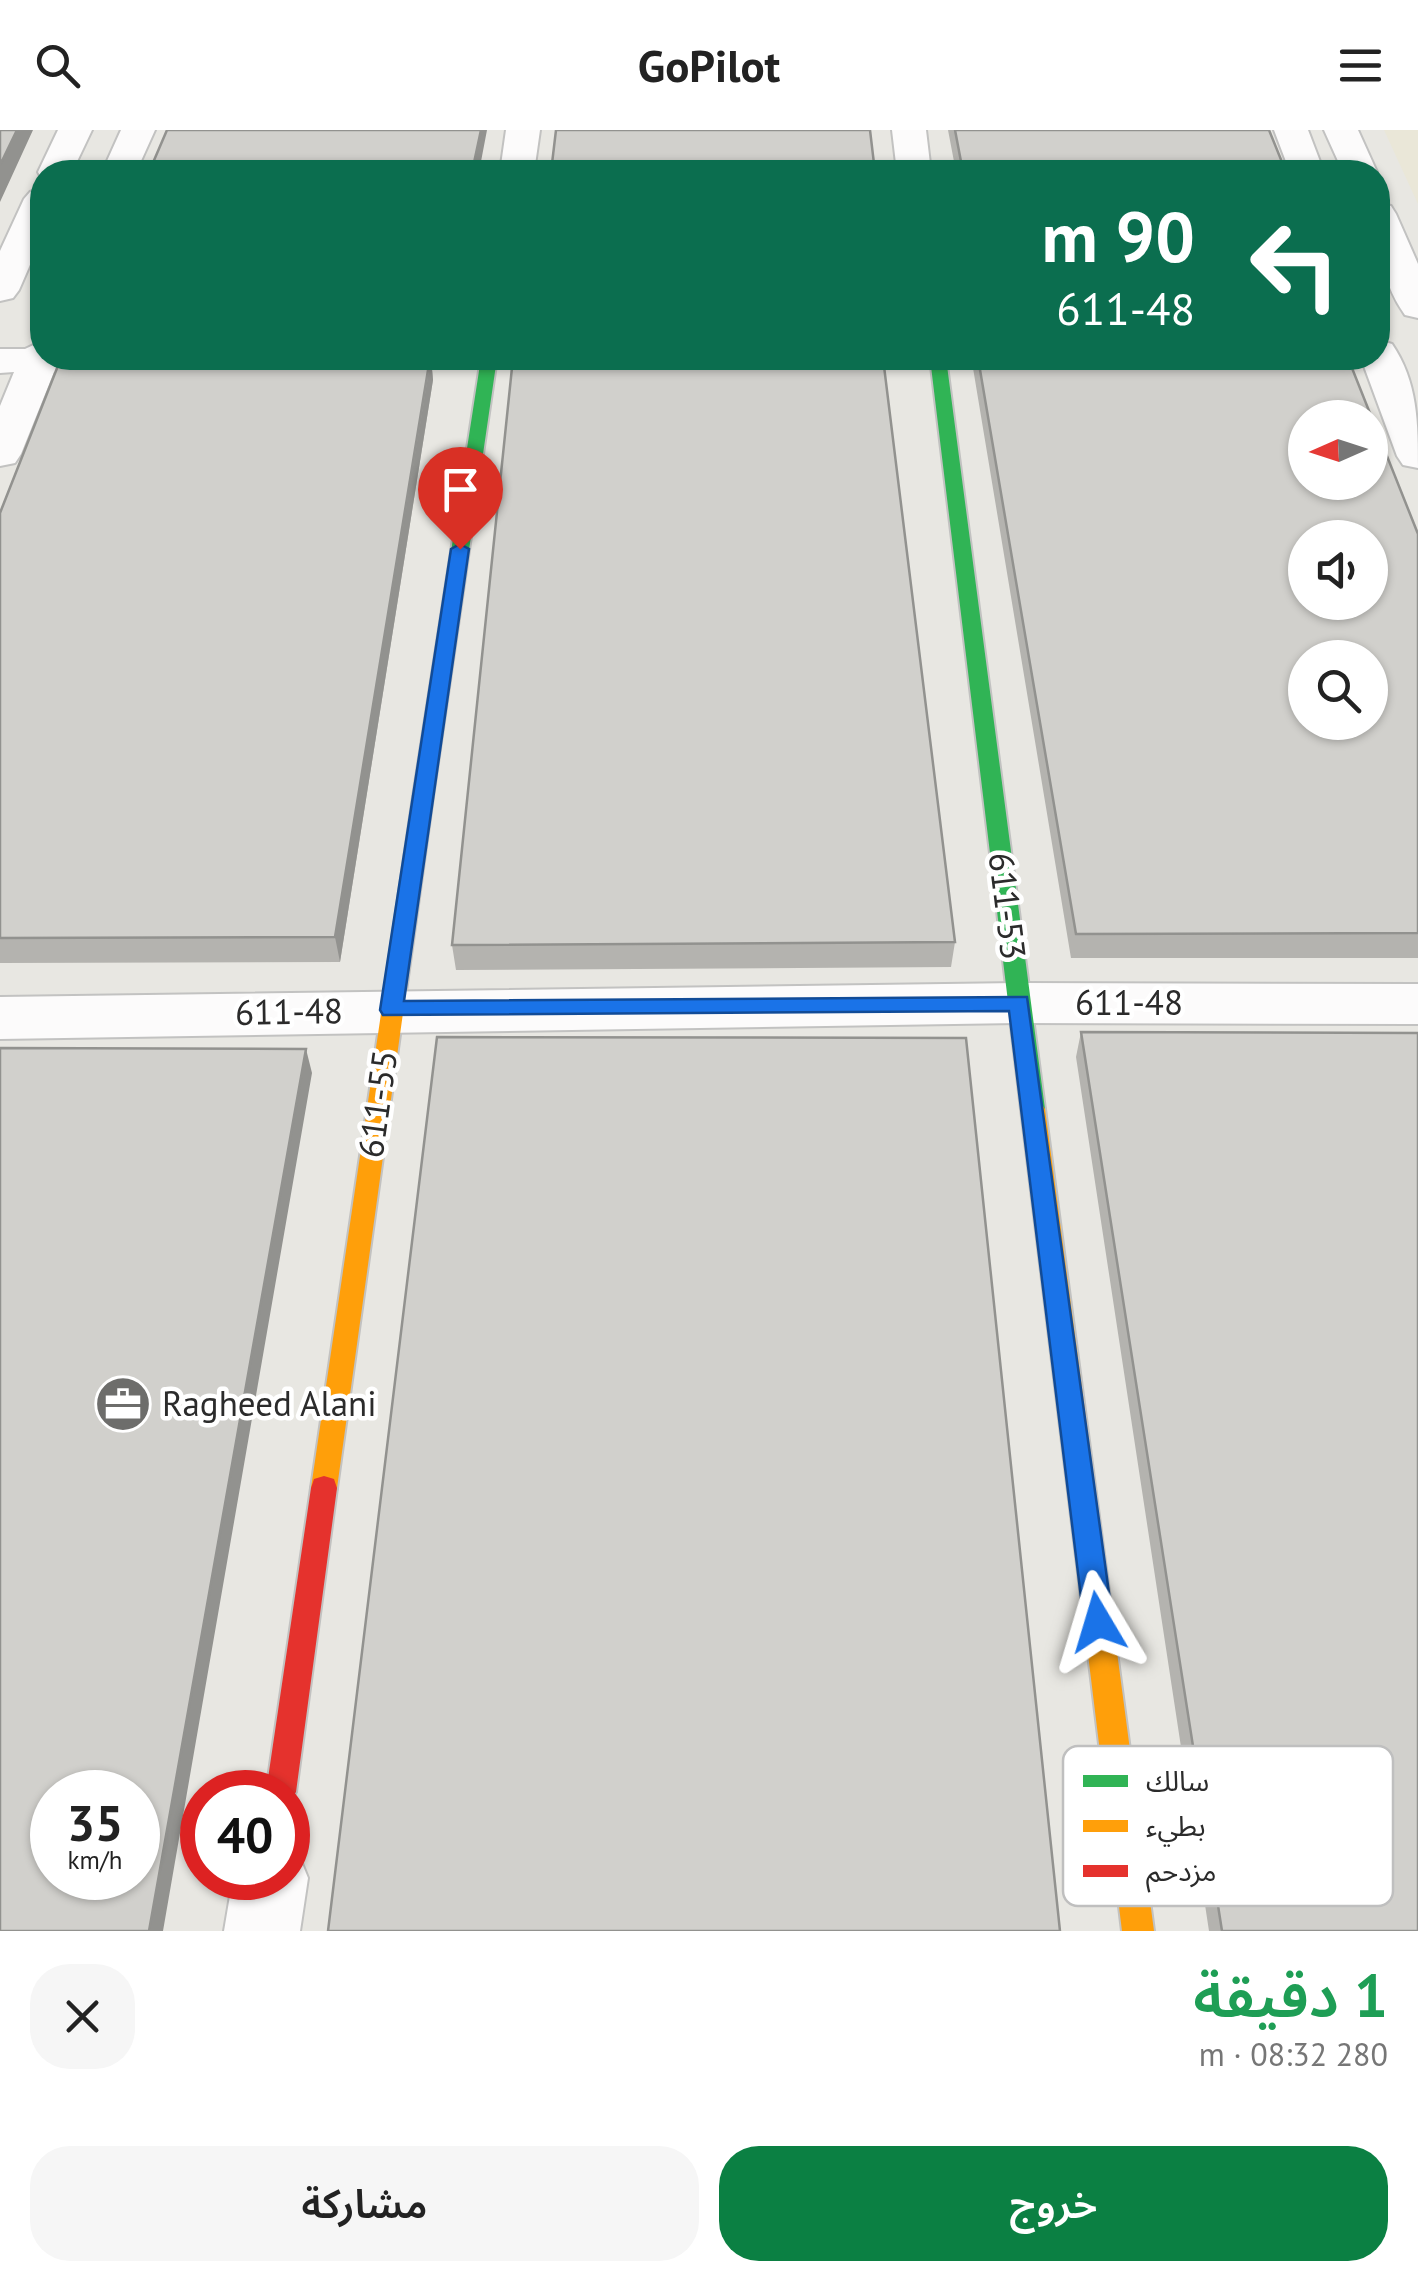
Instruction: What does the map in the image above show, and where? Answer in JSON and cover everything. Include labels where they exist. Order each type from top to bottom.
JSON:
[{"type":"street","points":[[60,160],[74,130]]},
{"type":"street","points":[[125,160],[138,130]]},
{"type":"street","points":[[519,160],[523,130]]},
{"type":"street","points":[[909,130],[913,160]]},
{"type":"street","points":[[1291,130],[1303,160]]},
{"type":"street","points":[[1341,130],[1355,160]]},
{"type":"street","points":[[0,290],[30,225]]},
{"type":"street","points":[[1390,242],[1418,307]]},
{"type":"street","points":[[0,454],[27,358]]},
{"type":"street","name":"611-55","points":[[285,1770],[391,1010],[487,370]]},
{"type":"street","name":"611-53","points":[[940,370],[1114,1746]]},
{"type":"street","points":[[1385,370],[1418,456]]},
{"type":"street","name":"611-48","points":[[0,1018],[1019,1003],[1418,1004]]},
{"type":"street","points":[[262,1931],[267,1900]]},
{"type":"street","name":"611-53","points":[[1135,1906],[1138,1931]]},
{"type":"shaded area","points":[[1384,130],[1418,130],[1418,204]]},
{"type":"building","points":[[0,130],[17,130],[0,165]]},
{"type":"building","points":[[167,130],[481,130],[475,160],[154,160]]},
{"type":"building","points":[[556,130],[870,130],[874,160],[552,160]]},
{"type":"building","points":[[955,130],[1269,130],[1281,160],[961,160]]},
{"type":"building","points":[[56,370],[428,370],[335,937],[0,938],[0,513]]},
{"type":"building","points":[[512,370],[884,370],[955,942],[452,945]]},
{"type":"building","points":[[980,370],[1353,370],[1365,400],[1288,400],[1288,500],[1388,500],[1388,459],[1418,534],[1418,933],[1076,934]]},
{"type":"building","points":[[1081,1032],[1418,1033],[1418,1931],[1222,1931],[1218,1906],[1393,1906],[1393,1746],[1193,1746]]},
{"type":"building","points":[[437,1037],[966,1038],[1060,1931],[328,1931]]},
{"type":"building","points":[[0,1048],[306,1049],[160,1869],[160,1770],[30,1770],[30,1900],[155,1900],[149,1931],[0,1931]]},
{"type":"traffic: fast","points":[[423,797],[487,370]]},
{"type":"traffic: fast","points":[[940,370],[1033,1109]]},
{"type":"traffic: slow","points":[[324,1488],[423,797]]},
{"type":"traffic: slow","points":[[1033,1109],[1114,1746]]},
{"type":"traffic: slow","points":[[1135,1906],[1138,1931]]},
{"type":"traffic: jam","points":[[284,1770],[324,1488]]},
{"type":"place","name":"Ragheed Alani","points":[[123,1404]]},
{"type":"route","points":[[460,549],[391,1010],[1019,1003],[1098,1622]]}]
